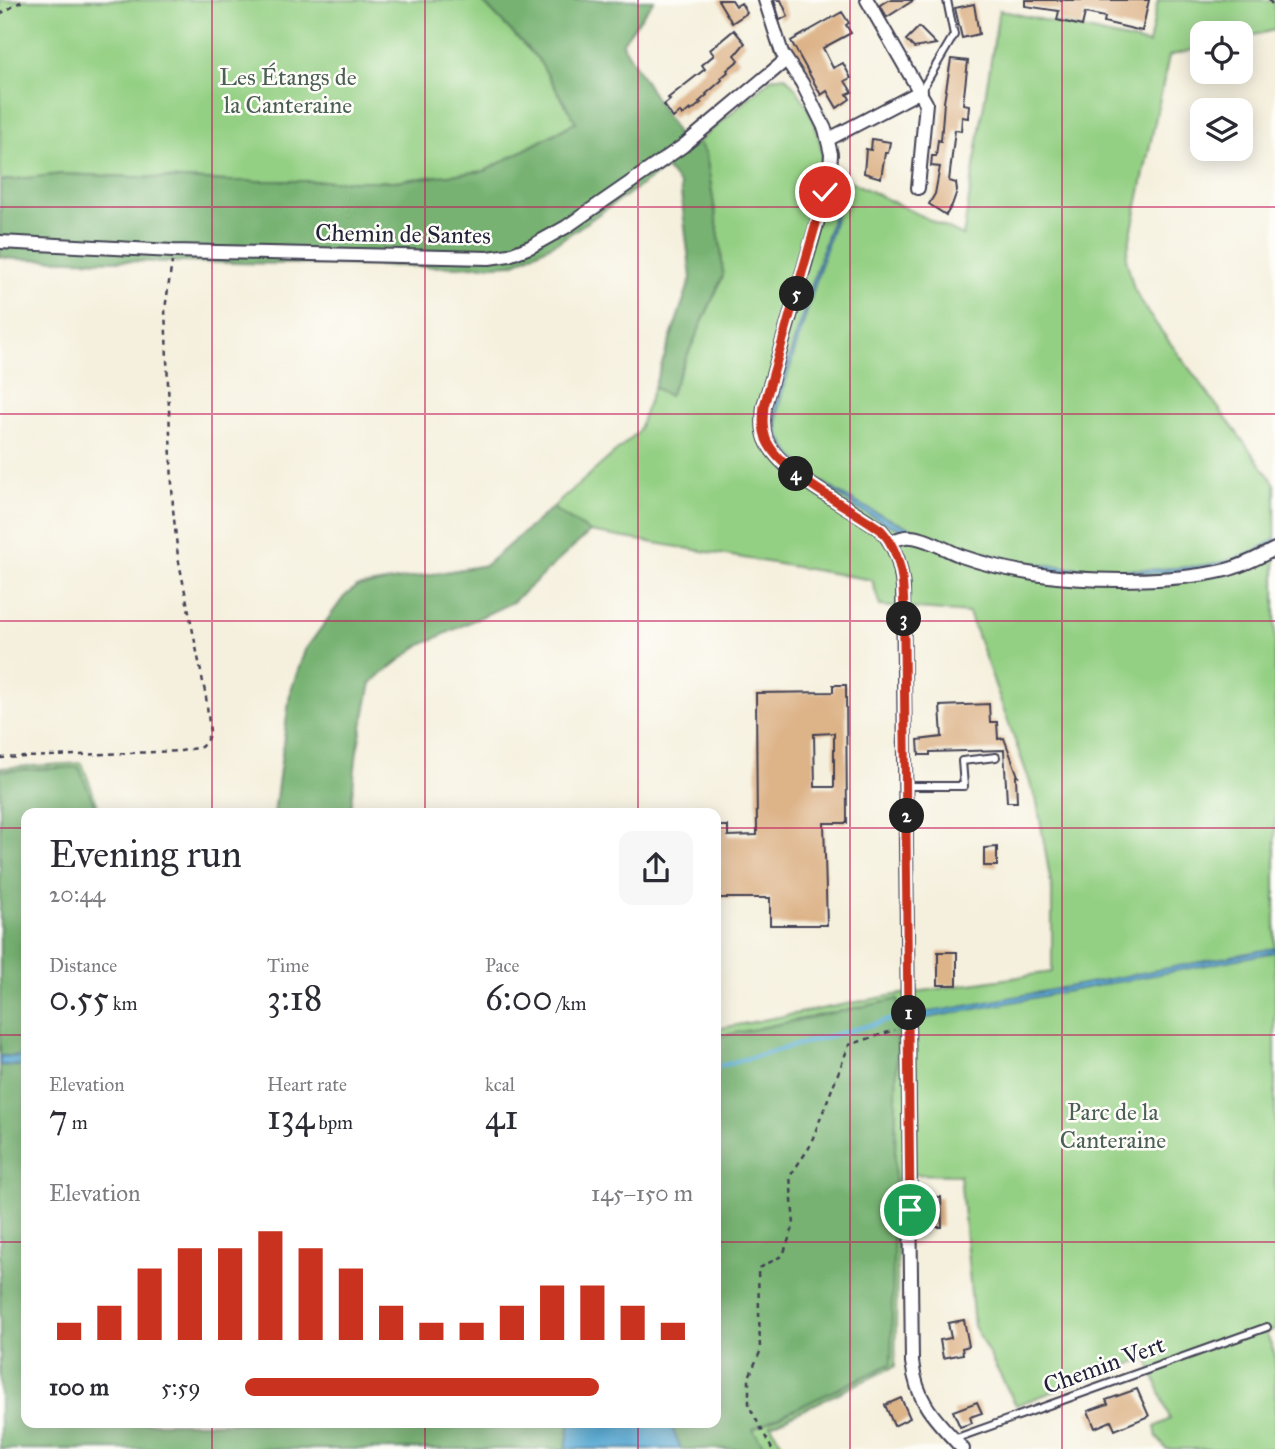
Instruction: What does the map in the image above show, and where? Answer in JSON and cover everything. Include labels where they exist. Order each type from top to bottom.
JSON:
[{"type":"street","points":[[765,0],[786,60],[802,83],[829,139],[831,154],[828,181],[764,406],[764,432],[770,447],[793,471],[874,525],[891,542],[899,558],[903,588],[912,1362],[920,1398],[958,1444]]},
{"type":"street","points":[[867,0],[921,92],[926,108],[918,188]]},
{"type":"street","name":"Chemin de Santes","points":[[0,242],[173,251],[489,258],[509,255],[566,227],[683,146],[786,60]]},
{"type":"street","points":[[829,139],[921,92]]},
{"type":"street","points":[[891,542],[904,537],[916,537],[975,561],[1018,571],[1051,576],[1098,578],[1163,578],[1207,574],[1238,566],[1275,550]]},
{"type":"lane","points":[[921,92],[954,35],[947,0]]},
{"type":"lane","points":[[906,786],[964,786],[962,761],[996,757]]},
{"type":"lane","name":"Chemin Vert","points":[[958,1444],[1268,1327]]},
{"type":"path","points":[[0,14],[24,0]]},
{"type":"path","points":[[1269,0],[1275,8]]},
{"type":"path","points":[[0,758],[181,751],[201,747],[210,732],[206,697],[178,557],[173,509],[165,309],[173,251]]},
{"type":"path","points":[[772,1449],[750,1406],[749,1377],[760,1352],[758,1269],[783,1255],[794,1225],[790,1176],[809,1148],[849,1045],[909,1025]]},
{"type":"green space","name":"Les Étangs de la Canteraine","points":[[0,0],[481,0],[538,59],[576,122],[485,171],[394,181],[229,181],[62,174],[0,181]]},
{"type":"green space","points":[[481,0],[654,0],[622,43],[687,150],[698,142],[706,154],[723,276],[669,396],[654,387],[691,278],[680,185],[666,168],[558,242],[513,264],[457,267],[0,257],[0,181],[62,174],[229,181],[394,181],[485,171],[576,122],[538,59]]},
{"type":"green space","name":"Parc de la Canteraine","points":[[1158,0],[1275,0],[1275,30],[1253,35],[1253,21],[1190,21],[1190,50],[1169,56],[1126,258],[1134,289],[1148,313],[1275,484],[1275,539],[1233,560],[1159,569],[1216,568],[1275,545],[1275,1329],[1266,1333],[1275,1355],[1275,1449],[1166,1449],[1157,1437],[1155,1427],[1170,1419],[1147,1358],[1016,1405],[974,1326],[960,1175],[899,1174],[895,1366],[771,1425],[785,1449],[0,1449],[0,768],[82,763],[99,808],[21,808],[21,1428],[721,1428],[721,1028],[889,996],[1052,972],[1052,890],[1037,802],[969,613],[880,606],[872,580],[590,532],[552,508],[638,432],[654,387],[669,396],[723,276],[706,154],[698,142],[772,78],[785,76],[802,97],[817,131],[825,169],[963,236],[999,10],[1149,44]],"holes":[[[842,194],[779,407],[779,433],[798,461],[824,483],[858,504],[896,522],[973,550],[1037,564],[1127,570],[1046,571],[979,557],[890,525],[860,510],[794,465],[776,438],[775,404]]]},
{"type":"green space","points":[[552,508],[590,532],[513,602],[417,647],[371,683],[357,751],[351,808],[275,808],[290,693],[305,650],[344,597],[356,587],[486,565]]},
{"type":"green space","points":[[79,767],[96,808],[21,808],[21,1057],[0,1056],[0,771]]},
{"type":"green space","points":[[898,999],[891,1364],[753,1429],[766,1449],[681,1449],[672,1428],[721,1428],[721,1036]]},
{"type":"green space","points":[[0,1065],[21,1066],[21,1428],[569,1428],[566,1449],[0,1449]]},
{"type":"water","points":[[843,193],[781,396],[778,417],[781,438],[798,461],[824,483],[895,522],[973,550],[1037,564],[1107,569],[1183,568],[1233,560],[1275,539],[1275,545],[1244,560],[1195,571],[1046,571],[979,557],[890,525],[860,510],[794,465],[776,438],[775,404],[839,197]]},
{"type":"water","points":[[1275,948],[1275,952],[922,1019],[921,1023],[915,1024],[915,1014]]},
{"type":"water","points":[[0,1056],[21,1057],[21,1066],[0,1065]]},
{"type":"water","points":[[569,1428],[672,1428],[681,1449],[566,1449]]},
{"type":"building","points":[[718,0],[732,0],[736,6],[741,3],[747,13],[732,23]]},
{"type":"building","points":[[774,0],[781,0],[788,16],[780,20]]},
{"type":"building","points":[[888,0],[914,0],[887,17],[880,5]]},
{"type":"building","points":[[1025,0],[1149,0],[1142,31],[1104,22],[1105,17],[1085,13],[1082,26],[1057,20],[1059,11],[1025,6]]},
{"type":"building","points":[[974,4],[979,34],[962,38],[955,8]]},
{"type":"building","points":[[842,12],[849,23],[846,25],[851,33],[823,48],[833,68],[843,63],[851,78],[845,81],[852,92],[847,94],[850,99],[837,108],[827,91],[821,95],[791,41]]},
{"type":"building","points":[[919,27],[936,44],[914,48],[906,40]]},
{"type":"building","points":[[734,30],[745,43],[735,55],[739,60],[727,70],[722,80],[706,94],[699,102],[701,103],[682,116],[680,112],[673,118],[664,105],[670,100],[668,98],[705,69],[702,65],[714,55],[710,50]]},
{"type":"building","points":[[951,59],[968,61],[963,104],[969,105],[968,118],[962,117],[961,131],[955,130],[949,181],[956,183],[957,191],[946,215],[929,204],[935,194],[940,167],[931,166],[932,156],[936,156],[938,140],[941,141]]},
{"type":"building","points":[[872,139],[890,142],[888,153],[885,153],[881,178],[864,173],[866,149],[871,150]]},
{"type":"building","points":[[833,685],[846,685],[847,823],[824,823],[827,925],[770,925],[770,898],[721,898],[721,826],[728,826],[728,836],[757,835],[756,693],[833,692]],"holes":[[[834,733],[834,787],[815,787],[814,734]]]},
{"type":"building","points":[[989,704],[990,722],[997,722],[998,739],[1004,738],[1018,776],[1017,802],[1007,802],[1004,750],[930,752],[930,755],[919,755],[918,740],[942,737],[940,706]]},
{"type":"building","points":[[997,847],[997,866],[984,866],[984,848]]},
{"type":"building","points":[[938,952],[957,952],[957,985],[938,985]]},
{"type":"building","points":[[925,1197],[941,1197],[942,1227],[926,1227]]},
{"type":"building","points":[[964,1320],[969,1346],[962,1348],[963,1354],[943,1358],[940,1340],[951,1338],[948,1323]]},
{"type":"building","points":[[1137,1389],[1149,1416],[1115,1430],[1111,1421],[1095,1428],[1088,1411],[1108,1404],[1106,1400]]},
{"type":"building","points":[[901,1398],[910,1418],[894,1426],[885,1405]]},
{"type":"building","points":[[977,1402],[982,1413],[970,1417],[972,1423],[960,1427],[953,1411]]},
{"type":"waterway","points":[[721,1066],[900,1017]]},
{"type":"route","points":[[825,192],[764,406],[763,423],[766,439],[776,455],[802,478],[881,530],[891,542],[901,567],[908,904],[910,1210]]}]
